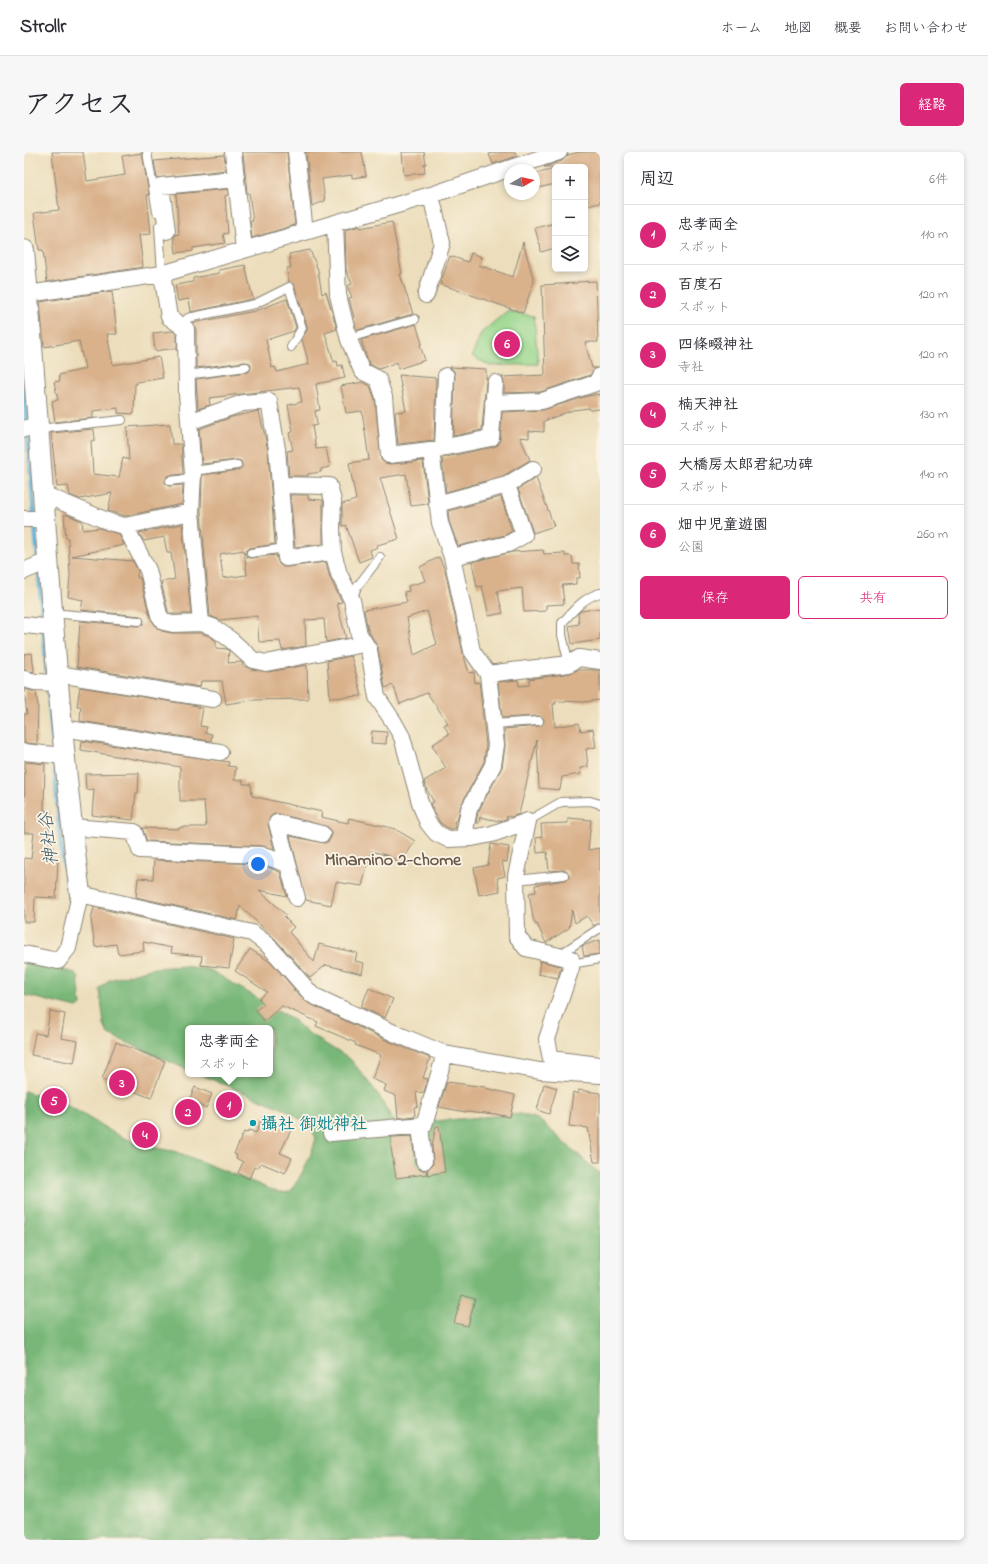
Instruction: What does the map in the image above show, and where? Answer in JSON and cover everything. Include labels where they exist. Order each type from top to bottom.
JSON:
[{"type":"street","points":[[233,152],[244,249]]},
{"type":"street","points":[[296,152],[304,232]]},
{"type":"street","points":[[28,294],[162,274],[431,195],[526,157],[559,152]]},
{"type":"street","points":[[167,231],[161,186],[236,179]]},
{"type":"street","points":[[426,295],[442,243],[431,195]]},
{"type":"street","points":[[335,223],[338,295],[349,338],[362,371],[378,379],[384,397],[389,455],[491,438],[494,383]]},
{"type":"street","points":[[24,250],[28,294],[28,331],[33,428],[43,494],[64,756],[80,894],[68,948],[58,960],[24,954]]},
{"type":"street","points":[[162,274],[169,317],[186,329],[189,422],[193,475],[191,512],[201,622]]},
{"type":"street","points":[[446,376],[437,448],[437,504],[440,523],[452,557],[472,651],[488,674],[496,745],[493,765],[469,809],[465,830],[472,838]]},
{"type":"street","points":[[493,403],[542,401],[596,383],[600,376]]},
{"type":"street","points":[[189,422],[243,403],[269,401],[277,449],[286,558],[332,552]]},
{"type":"street","points":[[437,504],[507,485],[533,469]]},
{"type":"street","points":[[280,485],[330,486],[333,501],[332,552],[352,600],[359,634],[369,650],[377,697],[394,721],[402,737],[421,806],[428,823],[436,833],[448,839],[472,838],[492,834],[528,821]]},
{"type":"street","points":[[452,557],[508,544],[524,535],[507,485]]},
{"type":"street","points":[[43,494],[112,523],[125,526],[191,512]]},
{"type":"street","points":[[24,519],[45,519]]},
{"type":"street","points":[[125,526],[148,570],[159,615],[164,622],[173,624],[201,622],[213,627],[231,640],[253,660],[266,663],[364,644]]},
{"type":"street","points":[[24,571],[48,561]]},
{"type":"street","points":[[24,625],[53,620]]},
{"type":"street","points":[[488,674],[569,664],[579,658],[600,661]]},
{"type":"street","points":[[24,678],[35,682],[58,679],[213,699]]},
{"type":"street","points":[[62,728],[220,752]]},
{"type":"street","points":[[24,752],[64,756]]},
{"type":"street","points":[[528,821],[516,880],[517,936],[526,948],[564,960],[571,968],[547,1039],[551,1058],[600,1065]]},
{"type":"street","points":[[296,898],[277,823],[322,834]]},
{"type":"street","points":[[72,827],[134,832],[140,850],[262,855],[288,864]]},
{"type":"street","points":[[80,894],[252,933],[268,945],[312,995],[394,1033],[445,1054],[540,1071],[600,1075]]},
{"type":"street","points":[[331,1133],[424,1125],[445,1054]]},
{"type":"street","points":[[420,1126],[424,1161]]},
{"type":"lane","points":[[147,152],[160,235],[162,274]]},
{"type":"lane","points":[[180,325],[188,318],[255,304],[288,287],[302,328],[291,347]]},
{"type":"lane","points":[[349,338],[414,319]]},
{"type":"lane","points":[[187,375],[246,367]]},
{"type":"lane","points":[[33,428],[122,420]]},
{"type":"lane","points":[[170,481],[237,465]]},
{"type":"lane","points":[[251,553],[285,548]]},
{"type":"lane","points":[[352,600],[357,587],[380,557]]},
{"type":"lane","points":[[569,664],[562,635],[562,623],[574,609],[591,595],[600,593]]},
{"type":"lane","points":[[53,620],[139,621]]},
{"type":"lane","points":[[493,724],[539,721]]},
{"type":"lane","points":[[528,821],[560,802],[590,801],[600,804]]},
{"type":"lane","points":[[516,880],[564,875]]},
{"type":"lane","points":[[564,960],[600,928]]},
{"type":"lane","points":[[564,960],[600,959]]},
{"type":"green space","points":[[507,311],[534,316],[538,364],[490,366],[472,356],[481,333]]},
{"type":"green space","points":[[24,960],[75,973],[78,977],[81,1005],[77,1008],[24,995]]},
{"type":"green space","points":[[185,966],[210,970],[291,1018],[308,1033],[351,1060],[375,1090],[393,1120],[398,1124],[520,1114],[538,1119],[600,1174],[600,1540],[24,1540],[24,1091],[69,1106],[114,1133],[137,1144],[177,1152],[280,1193],[290,1192],[294,1186],[309,1159],[316,1138],[311,1128],[289,1111],[206,1077],[273,1077],[273,1025],[185,1025],[185,1069],[108,1034],[104,1025],[100,989],[109,980],[154,968]]},
{"type":"building","points":[[52,152],[83,152],[87,181],[125,175],[122,156],[142,153],[149,195],[147,195],[151,234],[139,235],[143,267],[47,282],[43,250],[39,250],[34,213],[59,210]]},
{"type":"building","points":[[287,152],[295,225],[252,238],[250,221],[253,221],[249,193],[247,193],[243,153]]},
{"type":"building","points":[[306,152],[362,152],[366,176],[352,178],[352,175],[322,179],[325,201],[312,206]]},
{"type":"building","points":[[402,152],[424,152],[426,164],[424,164],[425,173],[404,175]]},
{"type":"building","points":[[496,152],[515,152],[517,156],[493,164],[489,154]]},
{"type":"building","points":[[579,152],[600,152],[600,203],[588,205],[588,164],[553,164],[562,161],[568,155]]},
{"type":"building","points":[[224,155],[226,170],[157,178],[154,161]]},
{"type":"building","points":[[552,164],[552,167],[544,167]]},
{"type":"building","points":[[552,170],[552,185],[540,188],[540,173]]},
{"type":"building","points":[[228,189],[228,195],[225,196],[228,233],[223,234],[225,243],[193,248],[193,251],[176,253],[174,237],[179,234],[176,194]]},
{"type":"building","points":[[392,222],[402,274],[400,274],[413,314],[357,330],[349,298],[352,297],[347,286],[352,284],[346,270],[345,230],[360,226],[360,228]]},
{"type":"building","points":[[552,224],[552,249],[541,252],[540,243],[535,228]]},
{"type":"building","points":[[523,242],[534,281],[523,313],[440,284],[450,256],[468,262],[471,253],[482,257],[479,265],[513,277]]},
{"type":"building","points":[[310,250],[318,270],[322,294],[326,292],[337,329],[325,333],[334,362],[337,361],[338,366],[342,365],[345,378],[316,384],[320,410],[315,411],[317,425],[312,426],[316,449],[326,448],[330,467],[321,469],[321,472],[308,474],[308,476],[289,476],[287,451],[293,450],[289,433],[293,432],[288,405],[302,402],[299,387],[209,398],[210,405],[198,409],[196,379],[247,372],[250,371],[251,367],[250,363],[245,362],[196,368],[196,329],[193,323],[255,311],[287,299],[296,327],[294,331],[266,340],[272,368],[275,367],[277,372],[309,364],[302,339],[307,330],[307,326],[294,285],[289,282],[287,268],[291,268],[289,254]]},
{"type":"building","points":[[245,265],[253,299],[191,312],[189,299],[178,301],[175,285],[193,282],[193,278],[219,273],[219,270]]},
{"type":"building","points":[[596,281],[598,342],[585,342],[592,368],[596,368],[590,375],[540,392],[504,393],[504,383],[502,377],[545,375],[542,285]]},
{"type":"building","points":[[112,291],[117,334],[107,334],[113,365],[159,357],[163,378],[137,382],[137,384],[135,384],[134,414],[118,413],[118,408],[93,411],[93,418],[55,422],[52,401],[58,400],[54,382],[60,381],[59,375],[85,369],[79,341],[44,347],[40,302]]},
{"type":"building","points":[[416,324],[422,344],[420,345],[425,360],[398,369],[397,362],[379,369],[369,364],[361,340]]},
{"type":"building","points":[[172,331],[177,334],[177,351],[176,348],[155,351],[153,333]]},
{"type":"building","points":[[450,367],[486,369],[486,378],[487,377],[482,430],[453,436],[455,376],[454,371]]},
{"type":"building","points":[[399,375],[436,378],[434,440],[398,444],[395,412],[406,411]]},
{"type":"building","points":[[363,382],[370,386],[375,399],[381,460],[390,464],[423,461],[428,504],[411,506],[406,474],[380,478],[399,539],[377,545],[378,547],[370,550],[372,557],[359,562],[346,525],[342,526],[342,504],[356,500],[349,463],[369,460],[362,411],[346,413],[341,386]]},
{"type":"building","points":[[600,394],[600,409],[590,410],[589,408],[573,410],[544,421],[544,432],[529,431],[529,438],[520,437],[530,460],[503,476],[446,492],[442,458],[498,445],[500,439],[502,412],[543,410],[587,396]]},
{"type":"building","points":[[259,411],[268,450],[275,544],[250,548],[246,551],[247,557],[251,558],[276,555],[279,564],[283,567],[326,562],[330,578],[342,602],[337,603],[346,638],[326,642],[324,619],[305,620],[306,646],[282,650],[280,641],[259,642],[257,616],[220,620],[210,616],[201,512],[202,475],[238,470],[242,467],[242,465],[241,461],[237,460],[202,464],[199,429],[232,417]],"holes":[[[244,550],[247,575],[223,578],[220,554]]]},
{"type":"building","points":[[170,424],[172,444],[181,444],[183,474],[167,476],[165,482],[168,486],[183,485],[182,504],[125,516],[108,511],[112,493],[80,499],[70,495],[68,486],[57,487],[51,433],[94,429],[95,440],[91,441],[93,474],[119,477],[123,458],[129,460],[127,427]]},
{"type":"building","points":[[536,478],[554,526],[533,533],[518,489]]},
{"type":"building","points":[[290,495],[308,495],[308,499],[323,500],[323,544],[295,547]]},
{"type":"building","points":[[501,497],[512,531],[505,535],[458,546],[449,521],[448,511]]},
{"type":"building","points":[[64,515],[68,515],[82,521],[83,530],[99,528],[119,534],[124,545],[72,556],[133,561],[138,571],[137,577],[140,578],[150,617],[157,628],[171,633],[200,633],[209,636],[216,641],[216,648],[227,649],[229,651],[228,663],[242,662],[243,666],[251,669],[268,672],[307,665],[308,699],[252,700],[226,704],[222,681],[201,681],[200,687],[77,667],[80,621],[138,626],[143,624],[144,621],[140,616],[81,610],[83,600],[68,597],[70,576],[68,538],[66,538]]},
{"type":"building","points":[[182,524],[191,614],[170,614],[161,582],[175,579],[171,553],[167,553],[164,537],[144,541],[139,533]]},
{"type":"building","points":[[543,550],[544,554],[565,553],[565,556],[572,556],[573,564],[579,564],[580,578],[576,578],[576,584],[562,585],[564,604],[546,605],[546,611],[524,612],[522,588],[497,591],[503,613],[489,616],[482,586],[477,587],[472,562],[512,552]]},
{"type":"building","points":[[439,557],[445,570],[463,653],[469,673],[474,672],[475,683],[479,682],[486,745],[484,762],[461,805],[457,821],[454,821],[456,828],[453,829],[450,829],[440,823],[430,804],[434,802],[424,781],[446,768],[432,745],[449,734],[444,725],[448,723],[427,693],[400,704],[393,685],[385,688],[378,648],[368,630],[364,610],[407,602],[404,592],[409,591],[408,586],[425,581],[420,567]],"holes":[[[427,611],[437,644],[414,655],[407,618]]]},
{"type":"building","points":[[600,608],[600,640],[572,644],[569,626],[579,624],[578,614],[581,611]]},
{"type":"building","points":[[32,653],[34,672],[24,670],[24,654]]},
{"type":"building","points":[[351,656],[362,696],[330,698],[327,661]]},
{"type":"building","points":[[577,670],[600,670],[600,700],[583,702],[555,701],[556,704],[553,704],[555,727],[579,723],[581,731],[593,729],[596,747],[586,749],[588,767],[580,768],[581,774],[562,777],[560,790],[539,788],[537,740],[519,814],[511,817],[507,816],[506,819],[499,821],[480,817],[479,823],[476,823],[478,812],[502,767],[505,746],[504,729],[539,726],[542,725],[544,721],[543,718],[539,716],[502,718],[498,682],[518,680],[519,686],[529,685],[529,679],[570,673]]},
{"type":"building","points":[[80,687],[203,708],[200,726],[207,727],[205,733],[212,734],[211,741],[80,721],[81,706],[77,706]]},
{"type":"building","points":[[24,689],[36,692],[38,705],[37,744],[25,743],[24,740],[24,714],[27,714]]},
{"type":"building","points":[[372,731],[387,732],[386,744],[371,743]]},
{"type":"building","points":[[82,741],[229,762],[228,766],[236,767],[234,780],[243,780],[243,784],[251,784],[252,796],[322,812],[321,817],[348,823],[349,818],[388,827],[395,829],[415,841],[401,863],[389,856],[371,851],[362,886],[336,882],[331,905],[306,900],[290,836],[324,843],[329,841],[331,837],[331,832],[328,827],[274,814],[270,817],[268,825],[274,849],[262,846],[147,841],[142,828],[180,829],[180,827],[206,827],[204,801],[180,801],[180,767],[81,750]]},
{"type":"building","points":[[25,762],[45,764],[44,811],[50,811],[48,840],[54,840],[52,860],[58,860],[56,898],[35,897],[34,922],[24,922],[24,858],[31,859],[34,833],[24,833]]},
{"type":"building","points":[[139,773],[138,793],[136,793],[133,820],[92,815],[94,789],[86,790],[85,774]]},
{"type":"building","points":[[568,818],[591,820],[588,850],[600,848],[600,923],[594,926],[587,916],[575,923],[572,910],[569,928],[546,943],[533,918],[529,893],[536,892],[535,885],[565,880],[569,878],[569,875],[566,870],[549,871],[547,852],[537,853],[536,838],[542,837],[541,824],[568,823]]},
{"type":"building","points":[[491,844],[509,847],[507,862],[502,861],[505,876],[497,878],[500,891],[479,895],[474,868],[488,865]]},
{"type":"building","points":[[154,860],[260,864],[280,872],[287,896],[259,890],[286,915],[284,917],[294,927],[289,932],[314,962],[319,944],[357,953],[355,961],[364,963],[362,974],[326,965],[310,978],[275,939],[240,906],[237,920],[136,897],[138,878],[153,879]]},
{"type":"building","points":[[94,907],[234,939],[229,968],[201,965],[202,956],[171,953],[172,948],[143,942],[144,951],[118,954],[116,944],[95,947],[91,919]]},
{"type":"building","points":[[600,940],[600,954],[584,956],[582,946]]},
{"type":"building","points":[[250,949],[272,963],[295,990],[293,991],[297,992],[308,1003],[390,1042],[430,1058],[423,1078],[428,1079],[424,1092],[416,1093],[418,1106],[414,1107],[415,1116],[398,1118],[396,1096],[384,1091],[386,1085],[372,1079],[381,1055],[355,1045],[356,1043],[316,1026],[318,1022],[282,1006],[264,1021],[256,1010],[264,1004],[259,999],[267,992],[235,971]]},
{"type":"building","points":[[540,961],[561,966],[558,978],[538,974]]},
{"type":"building","points":[[369,988],[393,999],[385,1018],[361,1007]]},
{"type":"building","points":[[50,1011],[65,1014],[61,1038],[78,1041],[74,1063],[31,1055],[35,1033],[46,1035]]},
{"type":"building","points":[[116,1042],[165,1061],[151,1098],[102,1079]]},
{"type":"building","points":[[447,1082],[485,1087],[515,1095],[510,1117],[439,1107]]},
{"type":"building","points":[[544,1084],[557,1088],[549,1114],[537,1110]]},
{"type":"building","points":[[195,1087],[212,1094],[206,1108],[189,1101]]},
{"type":"building","points":[[578,1090],[600,1093],[600,1162],[594,1162],[588,1128],[569,1126],[573,1092],[578,1094]]},
{"type":"building","points":[[263,1116],[291,1130],[280,1153],[292,1158],[285,1173],[261,1163],[258,1168],[254,1167],[249,1179],[238,1173],[243,1162],[236,1158],[237,1155],[234,1154],[244,1132],[247,1133],[249,1130],[256,1133]]},
{"type":"building","points":[[436,1126],[439,1126],[445,1172],[427,1175],[428,1169],[433,1164],[432,1147]]},
{"type":"building","points":[[412,1136],[415,1162],[420,1170],[426,1170],[427,1174],[396,1178],[391,1148],[391,1137]]},
{"type":"building","points":[[462,1295],[475,1299],[468,1326],[454,1323]]},
{"type":"waterway","name":"神社谷","points":[[24,388],[61,846],[71,905]]},
{"type":"place","name":"畑中児童遊園","points":[[507,344]]},
{"type":"place","name":"四條畷神社","points":[[122,1083]]},
{"type":"place","name":"大橋房太郎君紀功碑","points":[[54,1101]]},
{"type":"place","name":"忠孝両全","points":[[229,1105]]},
{"type":"place","name":"百度石","points":[[188,1112]]},
{"type":"place","name":"攝社 御妣神社","points":[[253,1123]]},
{"type":"place","name":"楠天神社","points":[[145,1135]]},
{"type":"district","name":"Minamino 2-chome","points":[[393,859]]}]
